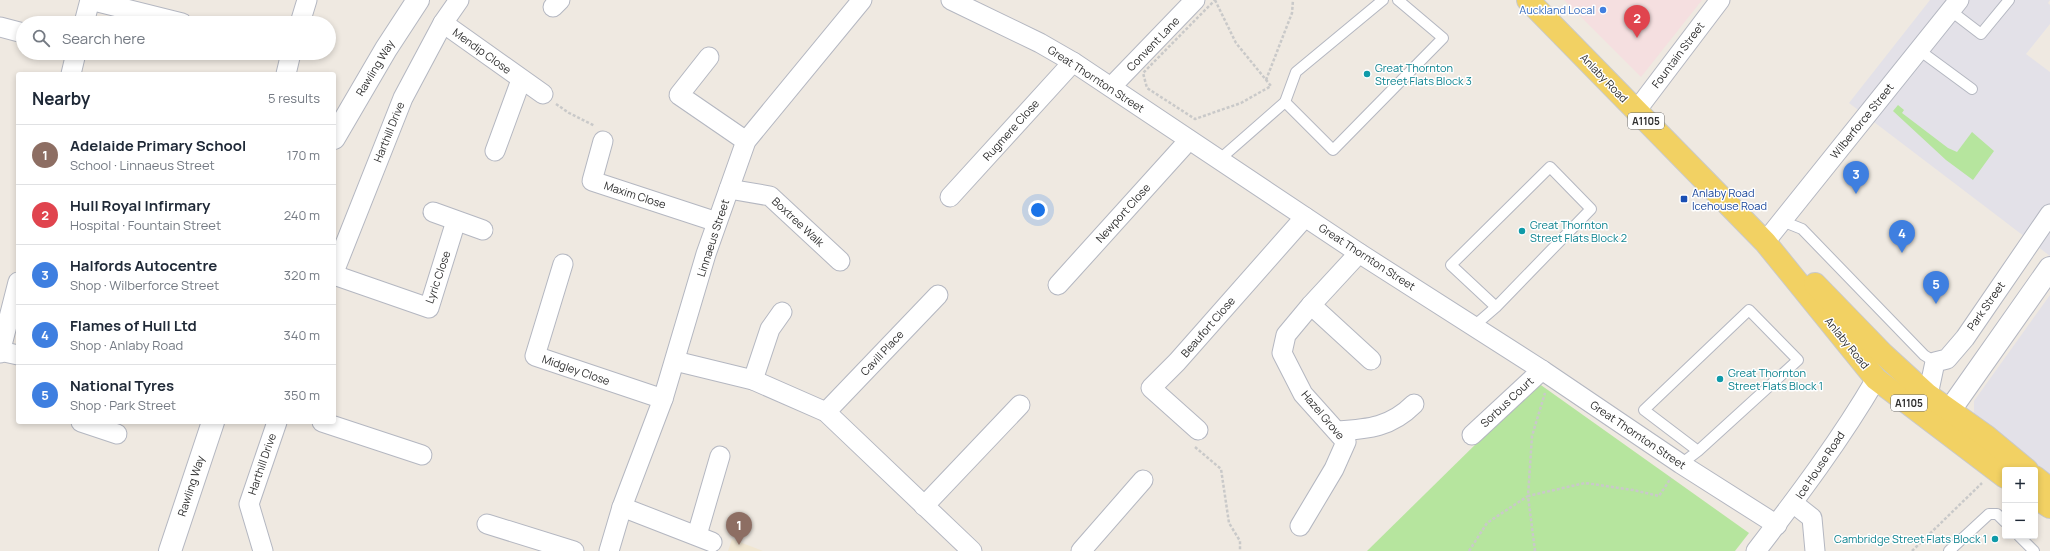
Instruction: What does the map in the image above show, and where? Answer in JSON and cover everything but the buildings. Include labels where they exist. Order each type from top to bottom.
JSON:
[{"type":"main road","name":"Anlaby Road","points":[[1528,0],[1765,242],[1876,379],[1946,419],[1986,436],[2023,467]]},
{"type":"main road","name":"Anlaby Road","points":[[1765,242],[1788,256],[1882,353],[1928,395],[1946,419],[2000,473]]},
{"type":"main road","points":[[2038,479],[2050,489]]},
{"type":"main road","points":[[2038,499],[2050,507]]},
{"type":"street","points":[[86,16],[90,0],[154,16]]},
{"type":"street","points":[[302,16],[307,0]]},
{"type":"street","name":"Rawling Way","points":[[336,135],[386,49],[418,0]]},
{"type":"street","name":"Harthill Drive","points":[[336,268],[402,98],[443,23],[459,0]]},
{"type":"street","name":"Linnaeus Street","points":[[609,551],[622,507],[676,361],[717,222],[746,141],[862,0]]},
{"type":"street","name":"Great Thornton Street","points":[[951,0],[1040,43],[1073,62],[1359,253],[1546,373],[1681,464],[1777,524]]},
{"type":"street","name":"Convent Lane","points":[[1111,87],[1195,0]]},
{"type":"street","name":"Fountain Street","points":[[1636,111],[1720,0]]},
{"type":"street","name":"Wilberforce Street","points":[[1765,242],[1955,5]]},
{"type":"street","name":"Mendip Close","points":[[443,23],[521,80],[543,94]]},
{"type":"street","points":[[0,27],[16,31]]},
{"type":"street","points":[[709,57],[679,95],[746,141]]},
{"type":"street","points":[[71,72],[74,60]]},
{"type":"street","points":[[286,72],[289,60]]},
{"type":"street","name":"Rugmere Close","points":[[950,197],[1073,62]]},
{"type":"street","name":"Mendip Close","points":[[495,151],[521,80]]},
{"type":"street","name":"Newport Close","points":[[1058,285],[1189,140]]},
{"type":"street","name":"Maxim Close","points":[[603,141],[592,181],[717,222]]},
{"type":"street","name":"Boxtree Walk","points":[[729,190],[770,196],[840,260]]},
{"type":"street","points":[[433,212],[483,230]]},
{"type":"street","name":"Park Street","points":[[1935,362],[1947,358],[1965,338],[2050,214]]},
{"type":"street","name":"Beaufort Close","points":[[1195,438],[1151,388],[1177,362],[1305,217]]},
{"type":"street","name":"Lyric Close","points":[[336,274],[429,308],[456,221]]},
{"type":"street","name":"Hazel Grove","points":[[1300,526],[1334,469],[1346,442],[1303,394],[1282,353],[1286,335],[1311,305],[1359,253]]},
{"type":"street","name":"Midgley Close","points":[[563,264],[535,356],[663,399]]},
{"type":"street","points":[[1946,419],[1964,390],[2050,268]]},
{"type":"street","points":[[16,290],[0,352],[16,355]]},
{"type":"street","name":"Cavill Place","points":[[826,412],[938,295]]},
{"type":"street","points":[[1311,305],[1371,360]]},
{"type":"street","points":[[753,380],[770,329],[782,312]]},
{"type":"street","points":[[676,361],[753,380],[826,412],[971,551]]},
{"type":"street","points":[[1928,395],[1935,362]]},
{"type":"street","name":"Sorbus Court","points":[[1472,435],[1546,373]]},
{"type":"street","name":"Ice House Road","points":[[1815,551],[1812,518],[1794,504],[1860,406],[1876,379]]},
{"type":"street","points":[[924,506],[1020,404]]},
{"type":"street","points":[[1338,432],[1357,430],[1389,423],[1402,416],[1414,404]]},
{"type":"street","points":[[87,424],[117,434]]},
{"type":"street","name":"Rawling Way","points":[[170,551],[212,424]]},
{"type":"street","name":"Harthill Drive","points":[[263,551],[249,504],[276,424]]},
{"type":"street","points":[[328,424],[422,455]]},
{"type":"street","points":[[622,507],[704,538],[720,456]]},
{"type":"street","points":[[1081,551],[1143,480]]},
{"type":"street","points":[[1756,551],[1794,504]]},
{"type":"street","points":[[487,524],[574,551]]},
{"type":"lane","points":[[1220,159],[1285,102],[1296,72],[1382,0]]},
{"type":"lane","points":[[1285,102],[1333,150],[1443,38],[1398,0]]},
{"type":"lane","points":[[1955,5],[1981,34],[2009,0]]},
{"type":"lane","points":[[1919,50],[1972,89]]},
{"type":"lane","points":[[1474,326],[1496,307],[1591,209],[1550,167],[1451,265],[1496,307]]},
{"type":"lane","points":[[1782,221],[1802,229],[1924,355],[1935,362]]},
{"type":"lane","points":[[1681,464],[1698,451],[1798,360],[1750,310],[1644,410],[1698,451]]},
{"type":"lane","points":[[1949,551],[1989,514],[1997,514],[2002,519]]},
{"type":"lane","points":[[2022,539],[2034,551]]},
{"type":"path","points":[[1215,0],[1236,43],[1271,86],[1241,103],[1195,119],[1147,88],[1143,73],[1215,0]]},
{"type":"path","points":[[1266,80],[1292,13],[1293,0]]},
{"type":"path","points":[[543,94],[569,113],[600,128],[603,141]]},
{"type":"path","points":[[1535,551],[1528,496],[1532,436],[1546,373]]},
{"type":"path","points":[[1195,438],[1221,469],[1229,523],[1240,541],[1240,551]]},
{"type":"path","points":[[1469,551],[1487,523],[1528,496],[1585,484],[1633,490],[1659,496],[1681,464]]},
{"type":"path","points":[[1912,551],[2000,473]]},
{"type":"shaded area","points":[[1564,0],[1702,0],[1641,77]]},
{"type":"shaded area","points":[[1930,0],[2050,0],[2048,3],[2050,5],[2050,24],[2026,54],[2050,72],[2050,256],[1849,103]]},
{"type":"shaded area","points":[[2050,295],[2050,475],[1974,419],[1974,401]]},
{"type":"shaded area","points":[[732,539],[763,551],[728,551]]},
{"type":"green space","points":[[1898,105],[1904,110],[1902,113],[1948,148],[1957,152],[1972,132],[1994,151],[1973,180],[1946,160],[1893,111]]},
{"type":"green space","points":[[1538,383],[1749,533],[1735,551],[1367,551]]},
{"type":"place","name":"Auckland Local","points":[[1603,10]]},
{"type":"place","name":"Hull Royal Infirmary","points":[[1637,38]]},
{"type":"place","name":"Great Thornton Street Flats Block 3","points":[[1367,74]]},
{"type":"place","name":"Halfords Autocentre","points":[[1856,194]]},
{"type":"place","name":"Anlaby Road Icehouse Road","points":[[1684,199]]},
{"type":"place","name":"Great Thornton Street Flats Block 2","points":[[1522,231]]},
{"type":"place","name":"Flames of Hull Ltd","points":[[1902,253]]},
{"type":"place","name":"National Tyres","points":[[1936,304]]},
{"type":"place","name":"Great Thornton Street Flats Block 1","points":[[1720,379]]},
{"type":"place","name":"Cambridge Street Flats Block 1","points":[[1995,539]]},
{"type":"place","name":"Adelaide Primary School","points":[[739,545]]}]
